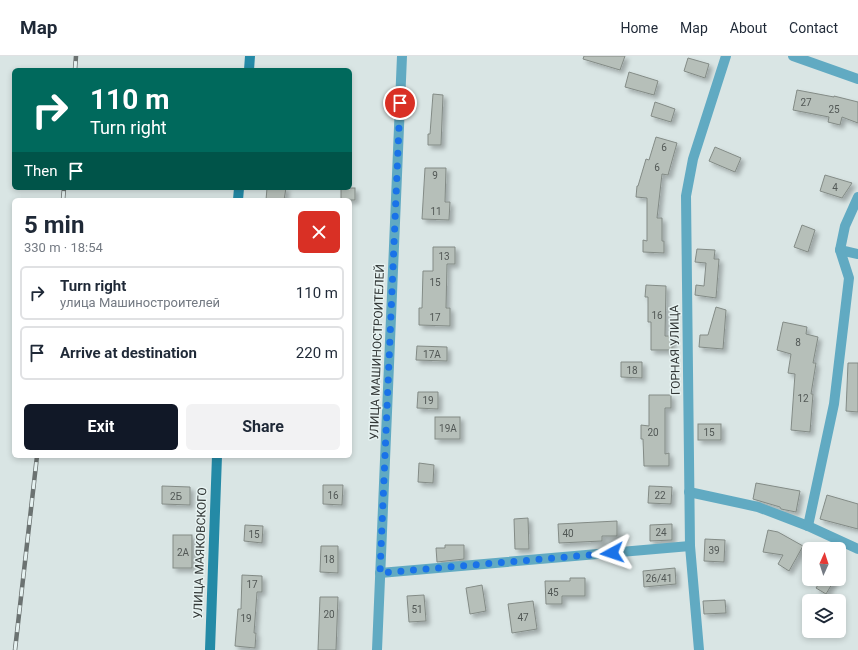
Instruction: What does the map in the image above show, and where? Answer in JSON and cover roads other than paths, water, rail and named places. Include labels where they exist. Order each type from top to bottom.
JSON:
[{"type":"main road","points":[[249,68],[250,56]]},
{"type":"main road","name":"УЛИЦА МАЯКОВСКОГО","points":[[210,650],[217,458]]},
{"type":"street","name":"УЛИЦА МАШИНОСТРОИТЕЛЕЙ","points":[[377,650],[402,56]]},
{"type":"street","name":"ГОРНАЯ УЛИЦА","points":[[699,650],[690,546],[686,196],[693,159],[726,56]]},
{"type":"street","points":[[793,56],[858,79]]},
{"type":"street","points":[[808,526],[834,404],[849,278],[840,250],[845,226],[858,197]]},
{"type":"street","points":[[840,250],[858,254]]},
{"type":"street","points":[[689,492],[758,507],[808,526],[858,549]]},
{"type":"street","points":[[380,573],[690,546]]},
{"type":"railway","points":[[75,68],[76,56]]},
{"type":"railway","points":[[63,198],[64,190]]},
{"type":"railway","points":[[15,650],[37,458]]}]
